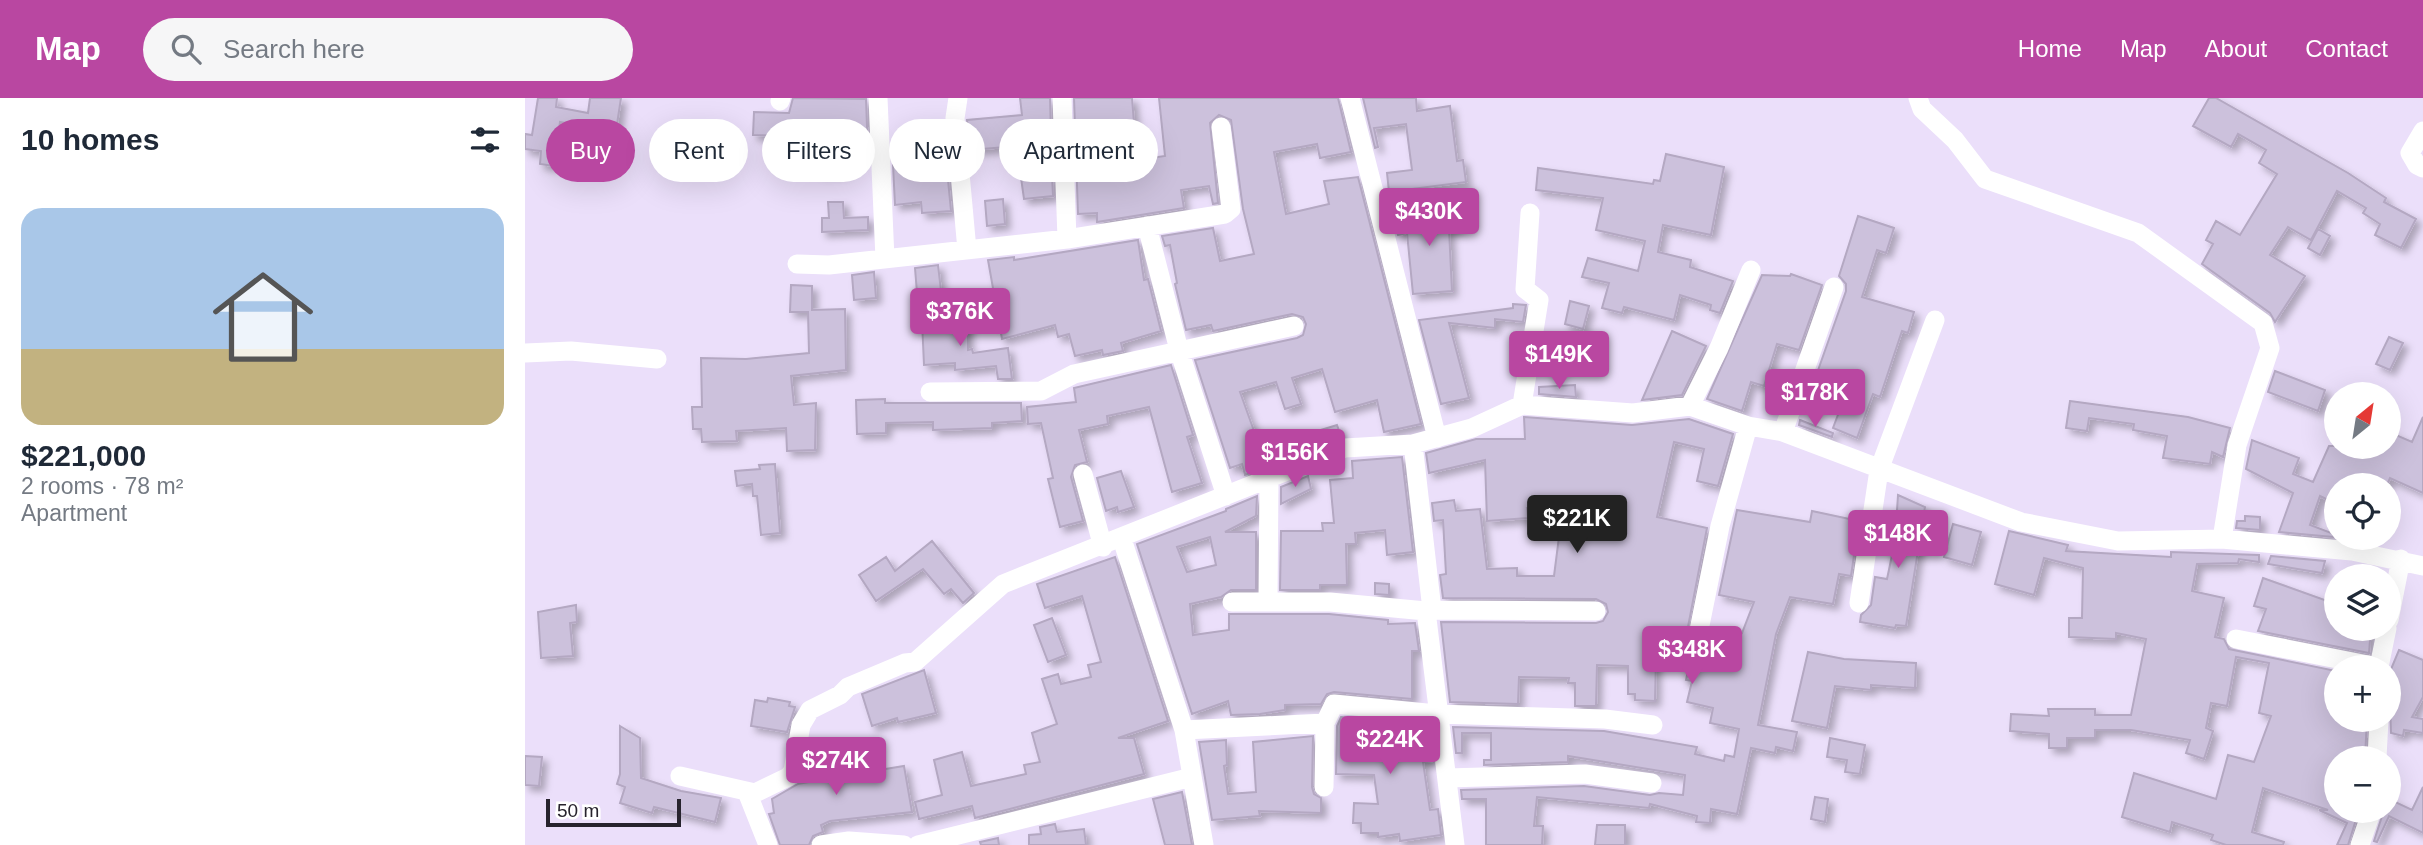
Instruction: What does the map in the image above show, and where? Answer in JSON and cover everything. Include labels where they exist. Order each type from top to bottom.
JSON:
[{"type":"street","points":[[877,98],[885,259]]},
{"type":"street","points":[[958,98],[955,118],[967,250]]},
{"type":"street","points":[[1062,98],[1067,239]]},
{"type":"street","points":[[1350,98],[1437,438]]},
{"type":"street","points":[[1918,98],[1922,109],[1955,139],[1985,178],[2139,233],[2263,323],[2270,348],[2237,445],[2222,539]]},
{"type":"street","points":[[797,264],[829,265],[1067,239],[1229,212],[1221,127]]},
{"type":"street","points":[[2423,131],[2410,153],[2417,165],[2423,168]]},
{"type":"street","points":[[1522,405],[1539,300],[1525,289],[1530,213]]},
{"type":"street","points":[[1147,226],[1179,351],[1226,496]]},
{"type":"street","points":[[1690,406],[1719,348],[1751,270]]},
{"type":"street","points":[[1783,432],[1834,287]]},
{"type":"street","points":[[1859,603],[1879,470],[1935,320]]},
{"type":"street","points":[[930,393],[1041,391],[1074,374],[1294,326]]},
{"type":"street","points":[[525,353],[571,351],[657,359]]},
{"type":"street","points":[[680,776],[755,793],[788,777],[793,771],[801,725],[810,710],[840,695],[848,687],[905,663],[915,662],[1003,584],[1103,547],[1345,448],[1413,444],[1472,428],[1522,405],[1633,413],[1690,406],[1748,426],[1783,432],[1879,470],[2033,524],[2118,541],[2222,539],[2352,551],[2401,559],[2423,566]]},
{"type":"street","points":[[1694,655],[1720,526],[1748,426]]},
{"type":"street","points":[[1413,444],[1437,715],[1455,845]]},
{"type":"street","points":[[1083,474],[1103,547]]},
{"type":"street","points":[[1268,602],[1269,479]]},
{"type":"street","points":[[1122,539],[1184,730],[1204,845]]},
{"type":"street","points":[[2400,564],[2401,559]]},
{"type":"street","points":[[1232,602],[1330,602],[1429,610],[1596,611]]},
{"type":"street","points":[[2236,639],[2324,656]]},
{"type":"street","points":[[1324,787],[1325,723],[1334,704],[1437,715],[1605,719],[1653,725]]},
{"type":"street","points":[[1184,730],[1325,723]]},
{"type":"street","points":[[1447,778],[1585,774],[1652,783]]},
{"type":"street","points":[[918,845],[1192,778]]},
{"type":"street","points":[[747,792],[768,845]]},
{"type":"street","points":[[2360,845],[2368,823]]},
{"type":"street","points":[[821,845],[849,841],[904,845]]},
{"type":"building","points":[[538,98],[557,98],[556,107],[588,113],[590,98],[621,98],[618,119],[546,119],[546,165],[540,164],[541,151],[525,149],[525,134],[532,135]]},
{"type":"building","points":[[793,98],[866,99],[867,119],[762,119],[762,135],[753,135],[754,112],[789,113]]},
{"type":"building","points":[[1020,98],[1050,98],[1051,119],[999,119],[999,148],[985,149],[985,119],[978,119],[1022,115]]},
{"type":"building","points":[[1074,98],[1132,98],[1134,119],[1075,119]]},
{"type":"building","points":[[1159,98],[1338,98],[1351,152],[1320,158],[1317,144],[1274,152],[1286,214],[1329,204],[1324,181],[1358,177],[1421,424],[1384,432],[1377,400],[1335,412],[1322,369],[1292,378],[1301,404],[1285,409],[1276,382],[1240,392],[1263,456],[1296,443],[1298,454],[1245,475],[1242,464],[1230,468],[1195,360],[1297,338],[1303,335],[1306,324],[1303,317],[1292,314],[1213,331],[1211,325],[1186,330],[1175,284],[1177,283],[1170,245],[1165,246],[1162,236],[1213,228],[1220,261],[1254,254],[1243,209],[1231,120],[1219,115],[1210,123],[1218,203],[1213,204],[1209,186],[1181,190],[1184,208],[1097,222],[1097,213],[1078,214],[1077,182],[1158,182],[1158,157],[1165,156]]},
{"type":"building","points":[[1363,98],[1416,98],[1417,111],[1450,106],[1457,161],[1463,160],[1466,182],[1389,192],[1387,173],[1412,170],[1406,124],[1374,128],[1378,147],[1375,148]]},
{"type":"building","points":[[2209,98],[2216,98],[2348,173],[2386,198],[2384,202],[2416,219],[2401,248],[2375,235],[2380,224],[2363,213],[2366,208],[2337,191],[2311,240],[2288,227],[2270,255],[2305,276],[2275,322],[2270,313],[2202,264],[2213,244],[2206,240],[2216,221],[2240,235],[2277,174],[2259,163],[2266,150],[2238,134],[2231,147],[2193,126]]},
{"type":"building","points":[[1666,154],[1724,167],[1711,235],[1663,225],[1658,252],[1691,260],[1690,267],[1733,281],[1720,313],[1710,310],[1711,305],[1680,295],[1674,320],[1624,307],[1622,313],[1602,308],[1609,283],[1582,277],[1588,258],[1638,271],[1645,241],[1596,230],[1603,198],[1536,190],[1538,168],[1653,184],[1654,180],[1660,181]]},
{"type":"building","points":[[894,182],[948,182],[951,211],[922,213],[921,202],[895,205]]},
{"type":"building","points":[[1022,182],[1052,182],[1053,196],[1024,199]]},
{"type":"building","points":[[1003,199],[1005,224],[987,226],[985,201]]},
{"type":"building","points":[[828,202],[843,202],[844,218],[868,217],[868,230],[822,232],[822,218],[829,218]]},
{"type":"building","points":[[1457,210],[1458,229],[1449,229],[1452,291],[1413,294],[1407,233],[1398,235],[1392,212]]},
{"type":"building","points":[[1858,216],[1894,228],[1886,253],[1877,250],[1862,297],[1914,312],[1908,333],[1902,331],[1880,397],[1873,394],[1857,438],[1833,428],[1847,391],[1827,385],[1829,380],[1816,376],[1846,291],[1846,284],[1839,276]]},
{"type":"building","points":[[2318,229],[2330,236],[2320,255],[2308,248]]},
{"type":"building","points":[[1138,240],[1144,280],[1148,279],[1161,331],[1121,343],[1123,351],[1103,355],[1102,350],[1075,356],[1069,334],[1058,337],[1055,325],[1002,339],[988,260],[1014,257],[1014,260]]},
{"type":"building","points":[[938,265],[941,291],[917,293],[915,268]]},
{"type":"building","points":[[874,272],[876,298],[854,300],[852,275]]},
{"type":"building","points":[[1791,274],[1822,285],[1799,350],[1777,344],[1764,386],[1751,382],[1742,411],[1707,399],[1762,275]]},
{"type":"building","points":[[791,285],[812,286],[812,310],[845,309],[846,370],[791,376],[794,405],[816,403],[815,450],[787,451],[786,428],[736,431],[737,441],[702,442],[701,429],[693,429],[692,407],[702,407],[701,358],[746,359],[809,353],[808,312],[790,312]]},
{"type":"building","points":[[1570,301],[1589,306],[1583,329],[1565,324]]},
{"type":"building","points":[[1513,304],[1526,305],[1523,322],[1495,319],[1495,328],[1449,323],[1469,398],[1441,404],[1419,320],[1513,308]]},
{"type":"building","points":[[945,317],[968,317],[968,350],[972,349],[973,353],[1008,348],[1012,379],[998,379],[996,366],[955,370],[955,363],[924,365],[922,321],[945,320]]},
{"type":"building","points":[[1672,331],[1706,346],[1682,395],[1642,400]]},
{"type":"building","points":[[2389,337],[2403,343],[2390,370],[2376,364]]},
{"type":"building","points":[[1171,365],[1193,435],[1187,437],[1202,483],[1172,492],[1149,407],[1107,416],[1108,424],[1079,430],[1087,462],[1075,465],[1071,477],[1083,521],[1060,527],[1048,479],[1053,478],[1041,423],[1028,424],[1027,407],[1076,402],[1074,388]]},
{"type":"building","points":[[2275,371],[2324,390],[2318,411],[2268,392]]},
{"type":"building","points":[[1575,385],[1576,397],[1539,394],[1539,387]]},
{"type":"building","points":[[885,399],[885,403],[1021,403],[1022,421],[992,423],[992,428],[933,430],[933,422],[886,423],[886,433],[857,434],[856,400]]},
{"type":"building","points":[[2070,401],[2188,417],[2230,428],[2223,457],[2212,452],[2210,464],[2163,458],[2167,436],[2133,430],[2134,424],[2089,418],[2087,431],[2066,428]]},
{"type":"building","points":[[1524,417],[1632,425],[1689,419],[1733,434],[1718,486],[1697,481],[1704,449],[1674,442],[1657,517],[1707,528],[1682,658],[1656,658],[1655,701],[1635,700],[1635,694],[1628,694],[1628,666],[1597,665],[1596,706],[1575,706],[1575,683],[1568,683],[1569,678],[1519,677],[1518,704],[1450,702],[1441,622],[1596,623],[1603,621],[1608,612],[1606,604],[1596,599],[1443,598],[1440,575],[1446,574],[1443,520],[1434,521],[1432,503],[1454,500],[1456,511],[1480,509],[1487,569],[1517,568],[1517,576],[1554,576],[1559,537],[1565,538],[1566,510],[1527,508],[1528,518],[1487,521],[1485,460],[1429,473],[1426,453],[1476,439],[1525,439]]},
{"type":"building","points":[[2423,417],[2423,493],[2401,483],[2401,473],[2324,473],[2324,498],[2320,496],[2310,525],[2324,530],[2324,536],[2279,532],[2293,493],[2246,469],[2252,440],[2299,458],[2293,474],[2313,482],[2324,457],[2401,459],[2401,437],[2412,442]]},
{"type":"building","points":[[1800,420],[1833,433],[1832,437],[1799,425]]},
{"type":"building","points":[[1337,425],[1341,436],[1315,445],[1311,433]]},
{"type":"building","points":[[1402,457],[1413,552],[1387,555],[1385,530],[1355,533],[1356,544],[1346,544],[1347,585],[1320,585],[1320,590],[1280,590],[1281,531],[1323,531],[1322,523],[1334,523],[1330,480],[1353,478],[1352,461]]},
{"type":"building","points":[[775,464],[780,533],[761,535],[757,496],[753,496],[752,484],[737,486],[735,471],[760,469],[759,465]]},
{"type":"building","points":[[1121,471],[1134,507],[1118,512],[1117,507],[1106,511],[1097,478]]},
{"type":"building","points":[[1308,476],[1311,489],[1281,504],[1281,487]]},
{"type":"building","points":[[1898,495],[1925,507],[1906,626],[1896,625],[1895,628],[1860,622],[1861,615],[1871,605],[1875,577],[1887,579],[1895,541]]},
{"type":"building","points":[[1257,496],[1256,516],[1225,532],[1256,532],[1256,590],[1231,590],[1221,597],[1190,604],[1193,635],[1229,630],[1229,614],[1329,614],[1388,620],[1388,624],[1415,623],[1419,651],[1412,651],[1412,699],[1334,692],[1327,694],[1321,704],[1285,705],[1285,710],[1260,714],[1231,715],[1228,701],[1192,714],[1137,544]],"holes":[[[1210,537],[1216,565],[1187,572],[1177,547]]]},
{"type":"building","points":[[1737,510],[1810,522],[1812,511],[1859,521],[1851,576],[1839,574],[1833,604],[1790,597],[1776,634],[1758,725],[1797,732],[1793,751],[1776,747],[1775,753],[1751,748],[1737,814],[1711,809],[1710,823],[1696,822],[1697,816],[1650,804],[1649,808],[1537,797],[1534,826],[1543,826],[1542,845],[1486,845],[1486,799],[1462,799],[1461,790],[1584,786],[1650,795],[1683,795],[1685,775],[1568,756],[1568,762],[1484,765],[1484,760],[1491,760],[1491,733],[1462,733],[1462,753],[1456,753],[1453,727],[1604,731],[1697,747],[1695,754],[1724,761],[1725,755],[1734,757],[1739,729],[1710,723],[1713,708],[1687,702],[1692,681],[1686,680],[1689,666],[1697,667],[1704,663],[1710,637],[1730,641],[1732,631],[1742,633],[1754,602],[1719,595]]},
{"type":"building","points":[[2245,516],[2260,517],[2260,530],[2236,528],[2237,521],[2245,521]]},
{"type":"building","points":[[1953,524],[1981,532],[1972,565],[1944,557]]},
{"type":"building","points":[[2009,531],[2068,545],[2066,551],[2171,557],[2171,552],[2259,555],[2259,562],[2239,559],[2238,563],[2197,564],[2192,591],[2224,598],[2215,637],[2224,639],[2229,649],[2324,669],[2324,732],[2366,732],[2366,746],[2324,746],[2324,809],[2263,788],[2252,832],[2284,842],[2283,845],[2226,845],[2211,840],[2213,835],[2172,822],[2170,832],[2122,817],[2134,773],[2216,799],[2228,755],[2254,762],[2271,716],[2259,713],[2269,663],[2236,657],[2227,706],[2211,703],[2206,728],[2213,731],[2204,759],[2186,753],[2190,740],[2131,730],[2095,730],[2095,738],[2067,738],[2067,748],[2049,748],[2049,734],[2010,731],[2011,714],[2049,716],[2048,709],[2095,709],[2095,715],[2131,715],[2146,639],[2116,633],[2116,639],[2069,637],[2069,618],[2082,618],[2083,568],[2044,558],[2034,595],[1995,584]]},
{"type":"building","points":[[932,541],[974,593],[963,603],[951,589],[944,594],[923,569],[876,601],[859,575],[886,557],[895,571]]},
{"type":"building","points":[[2271,556],[2325,561],[2322,573],[2268,564]]},
{"type":"building","points":[[1115,557],[1168,721],[1118,738],[1134,738],[1144,774],[975,818],[972,806],[919,819],[915,802],[942,795],[934,760],[962,752],[971,786],[1026,774],[1024,765],[1040,762],[1032,733],[1057,724],[1042,679],[1058,674],[1061,684],[1091,677],[1088,665],[1101,662],[1082,596],[1045,608],[1037,584]]},
{"type":"building","points":[[2263,578],[2324,600],[2324,641],[2370,641],[2369,653],[2258,631],[2266,609],[2254,606]]},
{"type":"building","points":[[1375,583],[1389,584],[1389,595],[1375,594]]},
{"type":"building","points":[[576,605],[577,622],[570,623],[573,656],[541,658],[538,612]]},
{"type":"building","points":[[1052,618],[1066,655],[1048,662],[1034,625]]},
{"type":"building","points":[[2399,650],[2423,660],[2423,697],[2412,717],[2423,719],[2423,733],[2404,730],[2403,736],[2391,733],[2401,732],[2401,655],[2397,655]]},
{"type":"building","points":[[1808,652],[1844,659],[1916,663],[1915,688],[1871,685],[1871,690],[1835,686],[1827,728],[1792,721]]},
{"type":"building","points":[[924,670],[936,713],[898,722],[897,718],[872,726],[862,694]]},
{"type":"building","points":[[768,698],[790,702],[789,706],[795,707],[787,732],[751,726],[755,700],[767,702]]},
{"type":"building","points":[[1341,717],[1428,725],[1432,761],[1423,762],[1430,810],[1438,809],[1441,835],[1400,841],[1399,834],[1378,837],[1378,833],[1361,833],[1361,823],[1353,823],[1354,803],[1378,804],[1374,775],[1336,774],[1337,726]]},
{"type":"building","points":[[620,726],[640,738],[641,778],[681,791],[721,798],[715,822],[654,807],[652,813],[620,803],[625,787],[617,784],[620,774]]},
{"type":"building","points":[[1313,736],[1312,787],[1314,794],[1321,798],[1321,813],[1259,811],[1260,816],[1212,820],[1199,742],[1226,740],[1227,765],[1224,766],[1228,794],[1256,792],[1253,742]]},
{"type":"building","points":[[1830,738],[1865,745],[1860,774],[1845,772],[1847,760],[1827,757]]},
{"type":"building","points":[[817,740],[838,740],[838,757],[845,757],[848,780],[880,775],[879,770],[904,766],[912,812],[830,821],[821,825],[823,832],[813,836],[809,845],[780,845],[769,814],[774,813],[772,799],[798,784],[809,782],[808,759],[817,758]]},
{"type":"building","points":[[525,756],[542,757],[539,786],[525,785]]},
{"type":"building","points":[[2423,787],[2423,833],[2401,822],[2401,805],[2412,810]]},
{"type":"building","points":[[1182,792],[1192,845],[1165,845],[1153,799]]},
{"type":"building","points":[[1815,797],[1828,799],[1825,822],[1811,819]]},
{"type":"building","points":[[2347,823],[2355,823],[2348,845],[2337,845]]},
{"type":"building","points":[[2380,823],[2386,823],[2377,842],[2374,841]]},
{"type":"building","points":[[1055,824],[1057,832],[1084,829],[1086,845],[1029,845],[1029,835],[1041,834],[1040,827]]},
{"type":"building","points":[[1597,825],[1625,825],[1625,845],[1595,845]]},
{"type":"building","points":[[998,838],[999,845],[981,845],[980,842]]}]
